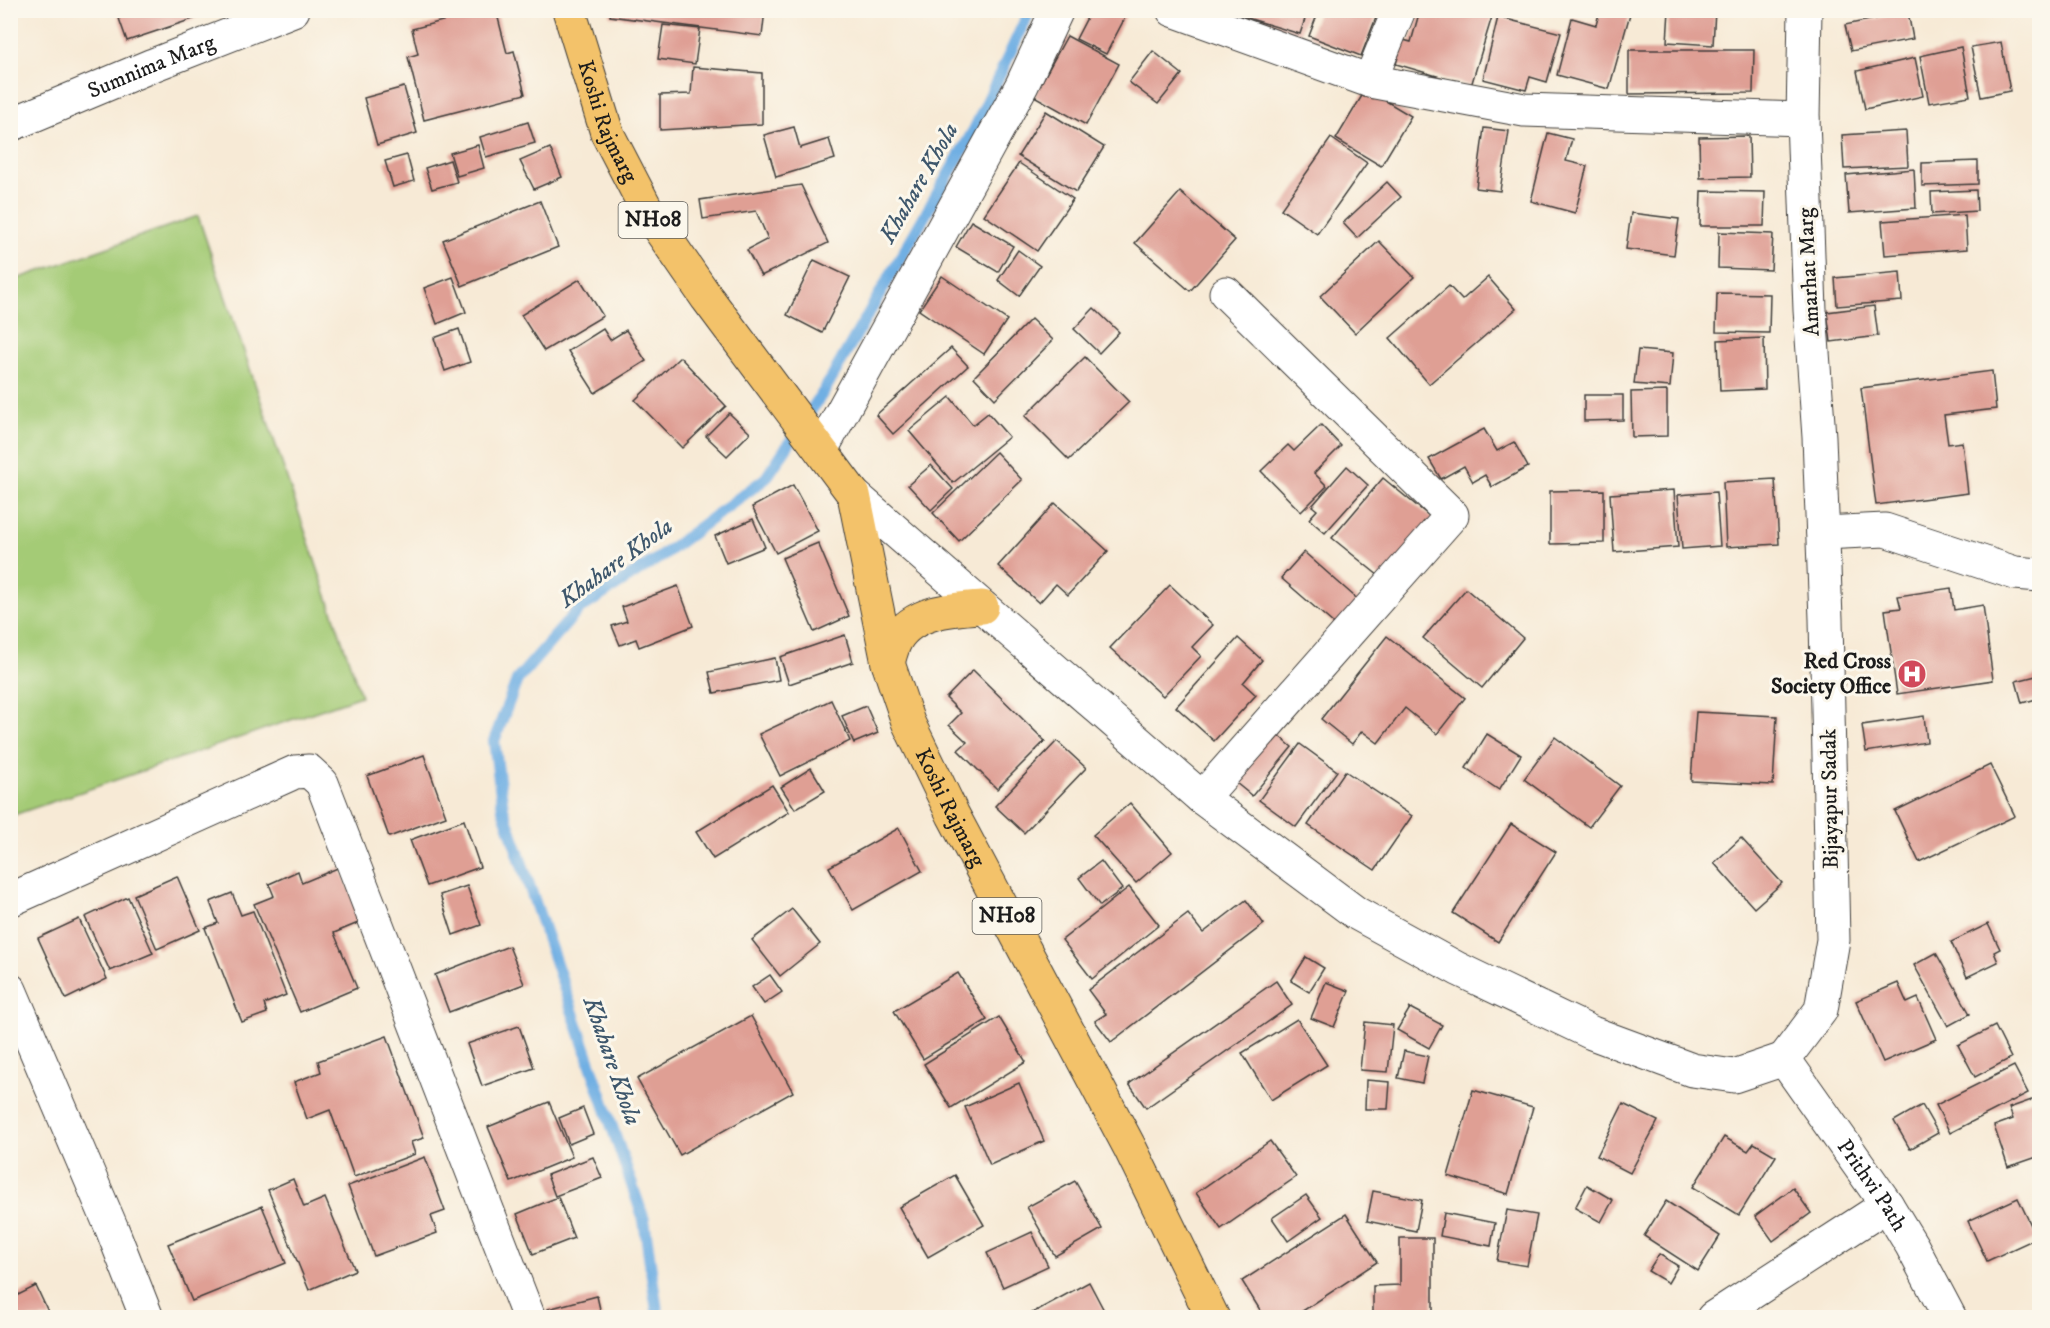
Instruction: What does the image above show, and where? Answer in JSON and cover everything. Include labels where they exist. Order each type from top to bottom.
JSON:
[{"type":"main road","name":"Koshi Rajmarg","points":[[568,10],[607,133],[649,214],[707,298],[854,495],[888,663],[908,722],[953,815],[1130,1148],[1213,1317]]},
{"type":"main road","points":[[888,663],[896,640],[907,628],[929,614],[950,609],[982,607]]},
{"type":"street","name":"Sumnima Marg","points":[[10,125],[293,10]]},
{"type":"street","points":[[818,447],[1022,85],[1058,10]]},
{"type":"street","points":[[1173,10],[1370,81],[1524,110],[1803,120]]},
{"type":"street","points":[[1370,81],[1399,10]]},
{"type":"street","name":"Amarhat Marg","points":[[1805,10],[1803,120],[1810,310],[1823,533]]},
{"type":"street","points":[[1202,798],[1452,515],[1226,292]]},
{"type":"street","points":[[854,495],[1202,798],[1356,913],[1458,969],[1592,1033],[1692,1070],[1734,1076],[1784,1059]]},
{"type":"street","points":[[1823,533],[1885,530],[2015,573],[2040,575]]},
{"type":"street","name":"Bijayapur Sadak","points":[[1784,1059],[1821,1010],[1833,940],[1823,533]]},
{"type":"street","points":[[10,900],[295,771],[309,771],[322,783],[529,1317]]},
{"type":"street","points":[[10,990],[147,1317]]},
{"type":"street","name":"Prithvi Path","points":[[1784,1059],[1887,1205],[1950,1317]]},
{"type":"street","points":[[1713,1317],[1887,1205]]},
{"type":"green space","points":[[198,216],[361,696],[11,816],[11,281]]},
{"type":"building","points":[[116,10],[216,10],[217,11],[127,41]]},
{"type":"building","points":[[484,10],[496,10],[507,53],[514,51],[525,94],[424,120],[408,57],[418,54],[412,29]]},
{"type":"building","points":[[611,10],[765,10],[762,36],[610,16]]},
{"type":"building","points":[[1091,10],[1129,10],[1106,54],[1076,39]]},
{"type":"building","points":[[1232,10],[1308,10],[1300,34],[1231,13]]},
{"type":"building","points":[[1319,10],[1379,10],[1361,56],[1309,36]]},
{"type":"building","points":[[1420,10],[1494,10],[1471,86],[1396,64],[1403,40],[1411,42]]},
{"type":"building","points":[[1600,10],[1617,10],[1630,14],[1609,89],[1557,75],[1572,18],[1596,25]]},
{"type":"building","points":[[1669,10],[1715,10],[1713,45],[1667,42]]},
{"type":"building","points":[[1854,10],[1895,10],[1895,12],[1854,17]]},
{"type":"building","points":[[1908,12],[1913,39],[1851,51],[1845,25]]},
{"type":"building","points":[[1498,17],[1561,33],[1547,82],[1530,77],[1526,90],[1483,79]]},
{"type":"building","points":[[663,25],[700,29],[695,64],[658,59]]},
{"type":"building","points":[[1067,36],[1119,64],[1086,125],[1034,96]]},
{"type":"building","points":[[2001,42],[2010,91],[1981,97],[1971,47]]},
{"type":"building","points":[[1961,47],[1970,96],[1929,103],[1920,56]]},
{"type":"building","points":[[1629,50],[1754,50],[1753,93],[1629,94]]},
{"type":"building","points":[[1153,51],[1182,74],[1158,104],[1129,82]]},
{"type":"building","points":[[1915,58],[1923,96],[1865,109],[1857,71]]},
{"type":"building","points":[[693,67],[762,73],[762,124],[660,130],[660,95],[691,94]]},
{"type":"building","points":[[404,87],[417,133],[377,145],[364,98]]},
{"type":"building","points":[[1366,89],[1411,116],[1381,166],[1336,139]]},
{"type":"building","points":[[1046,111],[1104,147],[1076,192],[1018,156]]},
{"type":"building","points":[[528,122],[535,143],[486,157],[480,137]]},
{"type":"building","points":[[794,127],[800,148],[829,139],[835,159],[776,177],[764,135]]},
{"type":"building","points":[[1484,128],[1509,131],[1500,191],[1476,188]]},
{"type":"building","points":[[1906,131],[1908,166],[1844,169],[1842,135]]},
{"type":"building","points":[[1548,133],[1572,139],[1566,161],[1587,166],[1575,213],[1531,201]]},
{"type":"building","points":[[1749,136],[1750,177],[1700,178],[1699,137]]},
{"type":"building","points":[[1331,138],[1367,163],[1317,234],[1281,209]]},
{"type":"building","points":[[478,145],[484,168],[457,176],[450,153]]},
{"type":"building","points":[[550,148],[562,177],[534,189],[520,161]]},
{"type":"building","points":[[407,155],[414,181],[393,187],[385,161]]},
{"type":"building","points":[[450,160],[457,182],[432,189],[425,168]]},
{"type":"building","points":[[1978,161],[1978,184],[1922,186],[1922,163]]},
{"type":"building","points":[[1019,163],[1073,199],[1037,251],[984,215]]},
{"type":"building","points":[[1914,169],[1916,208],[1849,213],[1846,175]]},
{"type":"building","points":[[1387,182],[1401,197],[1357,238],[1343,223]]},
{"type":"building","points":[[801,185],[828,243],[761,276],[747,250],[768,239],[756,211],[703,219],[700,200]]},
{"type":"building","points":[[1976,190],[1977,211],[1932,214],[1931,192]]},
{"type":"building","points":[[1701,191],[1765,192],[1764,226],[1700,226]]},
{"type":"building","points":[[1180,192],[1235,240],[1190,291],[1135,243]]},
{"type":"building","points":[[540,201],[558,247],[462,286],[443,240]]},
{"type":"building","points":[[1631,213],[1679,219],[1674,255],[1626,249]]},
{"type":"building","points":[[1965,215],[1967,249],[1885,255],[1882,221]]},
{"type":"building","points":[[971,221],[1013,246],[998,272],[956,247]]},
{"type":"building","points":[[1719,232],[1773,234],[1771,270],[1718,268]]},
{"type":"building","points":[[1379,241],[1414,277],[1355,333],[1320,296]]},
{"type":"building","points":[[1018,250],[1040,266],[1019,296],[998,280]]},
{"type":"building","points":[[814,260],[850,277],[822,333],[787,315]]},
{"type":"building","points":[[1900,272],[1902,301],[1837,306],[1835,278]]},
{"type":"building","points":[[942,276],[1007,320],[984,354],[919,310]]},
{"type":"building","points":[[453,277],[466,312],[437,324],[424,288]]},
{"type":"building","points":[[1488,277],[1516,309],[1429,384],[1390,338],[1449,286],[1462,300]]},
{"type":"building","points":[[580,279],[603,316],[544,351],[521,315]]},
{"type":"building","points":[[1717,293],[1770,294],[1769,333],[1716,332]]},
{"type":"building","points":[[1874,306],[1878,336],[1831,342],[1827,312]]},
{"type":"building","points":[[1094,308],[1119,332],[1099,353],[1074,329]]},
{"type":"building","points":[[1031,319],[1053,340],[995,399],[974,377]]},
{"type":"building","points":[[459,329],[470,362],[445,371],[434,338]]},
{"type":"building","points":[[603,329],[610,340],[626,330],[646,361],[595,393],[568,351]]},
{"type":"building","points":[[1764,338],[1765,389],[1720,391],[1718,340]]},
{"type":"building","points":[[951,348],[968,366],[893,434],[876,415]]},
{"type":"building","points":[[1638,350],[1673,353],[1670,387],[1634,384]]},
{"type":"building","points":[[680,357],[726,406],[682,448],[635,400]]},
{"type":"building","points":[[1085,357],[1129,402],[1069,460],[1025,416]]},
{"type":"building","points":[[1992,371],[1996,409],[1944,415],[1948,444],[1962,442],[1968,493],[1876,505],[1861,388]]},
{"type":"building","points":[[1667,391],[1667,436],[1632,437],[1631,392]]},
{"type":"building","points":[[1584,395],[1623,395],[1623,420],[1584,421]]},
{"type":"building","points":[[950,397],[973,425],[988,413],[1009,437],[953,483],[909,431]]},
{"type":"building","points":[[729,413],[750,433],[727,456],[706,436]]},
{"type":"building","points":[[1321,425],[1341,446],[1314,473],[1327,486],[1301,512],[1261,471],[1288,445],[1294,451]]},
{"type":"building","points":[[1484,429],[1497,451],[1514,442],[1528,467],[1492,487],[1485,475],[1473,482],[1464,466],[1441,479],[1429,459]]},
{"type":"building","points":[[996,452],[1022,480],[959,541],[933,513]]},
{"type":"building","points":[[931,465],[953,489],[931,510],[908,485]]},
{"type":"building","points":[[1347,466],[1368,485],[1325,533],[1309,519],[1317,510],[1312,506]]},
{"type":"building","points":[[1383,478],[1434,520],[1384,580],[1332,538]]},
{"type":"building","points":[[1775,479],[1779,544],[1726,547],[1723,482]]},
{"type":"building","points":[[793,485],[818,531],[776,553],[752,507]]},
{"type":"building","points":[[1604,490],[1604,543],[1550,544],[1550,491]]},
{"type":"building","points":[[1674,490],[1678,547],[1614,552],[1610,494]]},
{"type":"building","points":[[1716,492],[1720,546],[1682,549],[1678,495]]},
{"type":"building","points":[[1055,503],[1108,551],[1068,595],[1056,584],[1039,603],[998,566]]},
{"type":"building","points":[[753,519],[765,547],[726,563],[715,536]]},
{"type":"building","points":[[818,543],[849,616],[814,632],[782,558]]},
{"type":"building","points":[[1304,552],[1363,604],[1341,630],[1281,578]]},
{"type":"building","points":[[1170,585],[1213,625],[1192,647],[1201,656],[1163,696],[1110,648]]},
{"type":"building","points":[[678,586],[693,626],[639,647],[636,639],[620,645],[612,626],[627,621],[622,607]]},
{"type":"building","points":[[1951,588],[1954,610],[1983,605],[1993,680],[1897,694],[1885,610],[1901,608],[1898,596]]},
{"type":"building","points":[[1466,589],[1523,638],[1482,688],[1423,638]]},
{"type":"building","points":[[845,635],[853,662],[789,684],[780,657]]},
{"type":"building","points":[[1387,636],[1465,698],[1437,734],[1405,708],[1378,743],[1362,731],[1352,744],[1321,719]]},
{"type":"building","points":[[1238,638],[1262,660],[1243,683],[1256,695],[1214,741],[1176,707]]},
{"type":"building","points":[[775,658],[779,680],[714,693],[709,672]]},
{"type":"building","points":[[973,670],[1045,741],[997,789],[958,750],[967,742],[949,725],[961,713],[946,698]]},
{"type":"building","points":[[2040,675],[2040,698],[2022,703],[2016,681]]},
{"type":"building","points":[[831,700],[850,741],[780,776],[759,734]]},
{"type":"building","points":[[866,706],[878,733],[854,743],[842,716]]},
{"type":"building","points":[[1696,712],[1777,716],[1773,785],[1691,781]]},
{"type":"building","points":[[1924,716],[1927,742],[1866,752],[1862,725]]},
{"type":"building","points":[[1272,730],[1292,747],[1252,796],[1230,778]]},
{"type":"building","points":[[1487,734],[1521,755],[1499,790],[1466,768]]},
{"type":"building","points":[[1555,737],[1620,786],[1589,827],[1524,779]]},
{"type":"building","points":[[1057,741],[1086,768],[1024,833],[995,806]]},
{"type":"building","points":[[1300,744],[1337,771],[1296,827],[1259,800]]},
{"type":"building","points":[[424,755],[446,816],[389,837],[367,776]]},
{"type":"building","points":[[1990,765],[2015,816],[1919,862],[1895,811]]},
{"type":"building","points":[[811,768],[825,791],[795,809],[781,787]]},
{"type":"building","points":[[1345,771],[1412,816],[1375,870],[1308,825]]},
{"type":"building","points":[[772,785],[789,812],[713,859],[696,832]]},
{"type":"building","points":[[1130,803],[1172,852],[1136,883],[1093,835]]},
{"type":"building","points":[[464,820],[480,867],[427,886],[410,840]]},
{"type":"building","points":[[1511,824],[1556,852],[1498,942],[1453,913]]},
{"type":"building","points":[[899,828],[922,871],[853,910],[829,867]]},
{"type":"building","points":[[1741,838],[1782,883],[1754,908],[1714,863]]},
{"type":"building","points":[[1101,861],[1122,889],[1100,906],[1079,878]]},
{"type":"building","points":[[340,867],[363,921],[334,933],[357,988],[300,1012],[254,904],[274,896],[269,884],[298,871],[302,883]]},
{"type":"building","points":[[177,876],[200,930],[157,949],[134,895]]},
{"type":"building","points":[[467,886],[481,925],[453,935],[440,895]]},
{"type":"building","points":[[1129,887],[1159,925],[1092,979],[1062,940]]},
{"type":"building","points":[[232,893],[241,915],[253,911],[286,995],[264,1004],[267,1013],[242,1022],[205,928],[218,923],[210,902]]},
{"type":"building","points":[[128,897],[153,953],[110,971],[85,917]]},
{"type":"building","points":[[1246,900],[1264,924],[1111,1042],[1095,1021],[1106,1014],[1088,990],[1188,914],[1203,933]]},
{"type":"building","points":[[792,909],[820,944],[780,976],[752,940]]},
{"type":"building","points":[[79,919],[107,979],[66,999],[38,938]]},
{"type":"building","points":[[1988,924],[2000,949],[1994,952],[1998,962],[1967,977],[1951,942]]},
{"type":"building","points":[[509,946],[524,984],[449,1012],[435,975]]},
{"type":"building","points":[[1936,953],[1970,1014],[1948,1026],[1914,965]]},
{"type":"building","points":[[1306,957],[1324,968],[1309,992],[1291,981]]},
{"type":"building","points":[[958,973],[987,1020],[923,1059],[894,1011]]},
{"type":"building","points":[[770,975],[782,992],[764,1004],[752,987]]},
{"type":"building","points":[[1276,981],[1292,1005],[1146,1108],[1129,1084]]},
{"type":"building","points":[[1326,982],[1349,991],[1334,1027],[1311,1018]]},
{"type":"building","points":[[1898,983],[1907,1003],[1918,998],[1936,1039],[1883,1062],[1856,1001]]},
{"type":"building","points":[[1410,1008],[1442,1025],[1429,1048],[1397,1030]]},
{"type":"building","points":[[751,1016],[793,1092],[680,1155],[637,1079]]},
{"type":"building","points":[[999,1017],[1026,1062],[951,1108],[924,1064]]},
{"type":"building","points":[[1297,1019],[1327,1065],[1271,1100],[1242,1053]]},
{"type":"building","points":[[1365,1022],[1393,1025],[1388,1072],[1360,1070]]},
{"type":"building","points":[[519,1026],[534,1068],[482,1086],[467,1044]]},
{"type":"building","points":[[1995,1026],[2011,1058],[1975,1077],[1958,1045]]},
{"type":"building","points":[[387,1036],[424,1138],[411,1142],[415,1154],[354,1177],[330,1110],[307,1119],[294,1082],[321,1072],[318,1061]]},
{"type":"building","points":[[1404,1051],[1428,1056],[1422,1083],[1398,1078]]},
{"type":"building","points":[[2014,1066],[2028,1093],[1950,1133],[1936,1105]]},
{"type":"building","points":[[1366,1080],[1390,1082],[1388,1109],[1365,1109]]},
{"type":"building","points":[[1019,1083],[1044,1141],[990,1165],[965,1107]]},
{"type":"building","points":[[1473,1090],[1533,1107],[1508,1194],[1448,1176]]},
{"type":"building","points":[[2040,1097],[2040,1156],[2008,1167],[1994,1126],[2013,1119],[2009,1108]]},
{"type":"building","points":[[549,1102],[572,1157],[511,1182],[488,1127]]},
{"type":"building","points":[[1623,1104],[1658,1121],[1630,1173],[1597,1156]]},
{"type":"building","points":[[1922,1105],[1938,1133],[1910,1149],[1894,1121]]},
{"type":"building","points":[[583,1108],[593,1134],[569,1144],[559,1118]]},
{"type":"building","points":[[1724,1137],[1748,1151],[1754,1143],[1776,1156],[1739,1215],[1693,1187]]},
{"type":"building","points":[[1270,1141],[1296,1177],[1221,1229],[1196,1193]]},
{"type":"building","points":[[425,1157],[445,1211],[431,1216],[437,1233],[374,1256],[348,1186]]},
{"type":"building","points":[[593,1157],[602,1178],[555,1196],[547,1175]]},
{"type":"building","points":[[955,1175],[984,1225],[928,1257],[899,1207]]},
{"type":"building","points":[[293,1179],[304,1207],[325,1198],[355,1270],[309,1290],[268,1190]]},
{"type":"building","points":[[1075,1181],[1102,1229],[1055,1256],[1027,1207]]},
{"type":"building","points":[[1587,1185],[1613,1200],[1601,1222],[1575,1208]]},
{"type":"building","points":[[1793,1188],[1811,1213],[1773,1241],[1755,1216]]},
{"type":"building","points":[[1373,1191],[1422,1200],[1416,1231],[1367,1221]]},
{"type":"building","points":[[1306,1195],[1322,1217],[1288,1241],[1272,1218]]},
{"type":"building","points":[[558,1197],[574,1238],[533,1254],[517,1214]]},
{"type":"building","points":[[2018,1198],[2037,1238],[1987,1261],[1968,1221]]},
{"type":"building","points":[[1666,1201],[1720,1236],[1698,1271],[1644,1236]]},
{"type":"building","points":[[262,1206],[286,1263],[192,1301],[168,1244]]},
{"type":"building","points":[[1507,1210],[1537,1215],[1527,1266],[1497,1261]]},
{"type":"building","points":[[1444,1213],[1495,1223],[1491,1246],[1440,1236]]},
{"type":"building","points":[[1346,1214],[1377,1262],[1292,1318],[1265,1318],[1242,1281]]},
{"type":"building","points":[[1032,1232],[1048,1266],[1003,1287],[987,1253]]},
{"type":"building","points":[[1400,1238],[1433,1238],[1433,1318],[1373,1318],[1373,1286],[1400,1285]]},
{"type":"building","points":[[1659,1254],[1678,1266],[1668,1283],[1648,1271]]},
{"type":"building","points":[[1089,1282],[1108,1318],[1023,1318]]},
{"type":"building","points":[[36,1286],[51,1318],[10,1318],[10,1299]]},
{"type":"building","points":[[597,1296],[602,1318],[550,1318],[548,1309]]},
{"type":"waterway","name":"Khahare Khola","points":[[658,1318],[644,1220],[503,809],[494,741],[517,680],[578,610],[660,557],[766,478],[824,391],[974,130],[1030,10]]},
{"type":"place","name":"Red Cross Society Office","points":[[1912,674]]}]
